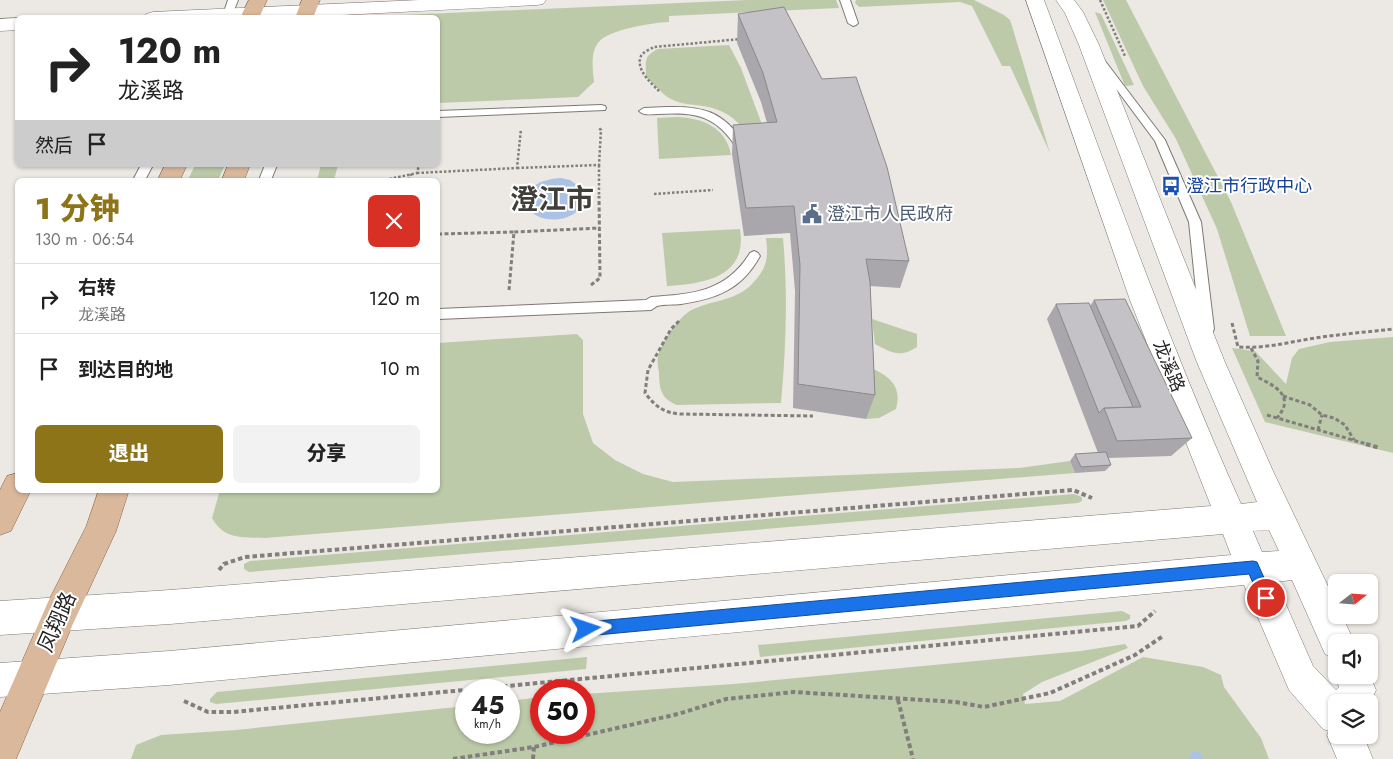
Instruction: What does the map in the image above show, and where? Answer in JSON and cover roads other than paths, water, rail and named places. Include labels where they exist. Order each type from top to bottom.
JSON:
[{"type":"main road","points":[[186,15],[229,11],[537,0]]},
{"type":"main road","name":"龙溪路","points":[[1035,0],[1143,300],[1231,519],[1301,678],[1328,707]]},
{"type":"main road","points":[[1065,0],[1089,44],[1210,360],[1278,515],[1333,634]]},
{"type":"main road","points":[[0,24],[15,24]]},
{"type":"main road","points":[[0,520],[15,490]]},
{"type":"main road","name":"凤翔路","points":[[0,754],[60,614],[100,531],[113,493]]},
{"type":"main road","points":[[0,618],[188,606],[1278,515]]},
{"type":"main road","points":[[0,680],[169,668],[1301,564]]},
{"type":"main road","points":[[1349,744],[1355,759]]},
{"type":"lane","points":[[845,0],[853,23]]},
{"type":"lane","points":[[1089,44],[1160,140],[1195,222],[1210,360]]},
{"type":"lane","points":[[644,111],[686,110],[707,113],[731,130],[738,142]]},
{"type":"lane","points":[[440,114],[601,111],[522,117],[440,120]]},
{"type":"lane","points":[[440,314],[685,300],[722,289],[735,281],[744,273],[754,256]]},
{"type":"lane","points":[[440,306],[509,297],[650,301]]},
{"type":"water","points":[[561,178],[570,180],[583,189],[584,200],[580,209],[562,219],[550,220],[540,217],[531,211],[525,202],[529,191],[543,181]]},
{"type":"place","name":"澄江市行政中心","points":[[1171,186]]},
{"type":"place","name":"澄江市人民政府","points":[[812,214]]},
{"type":"district","name":"澄江市","points":[[552,199]]}]
